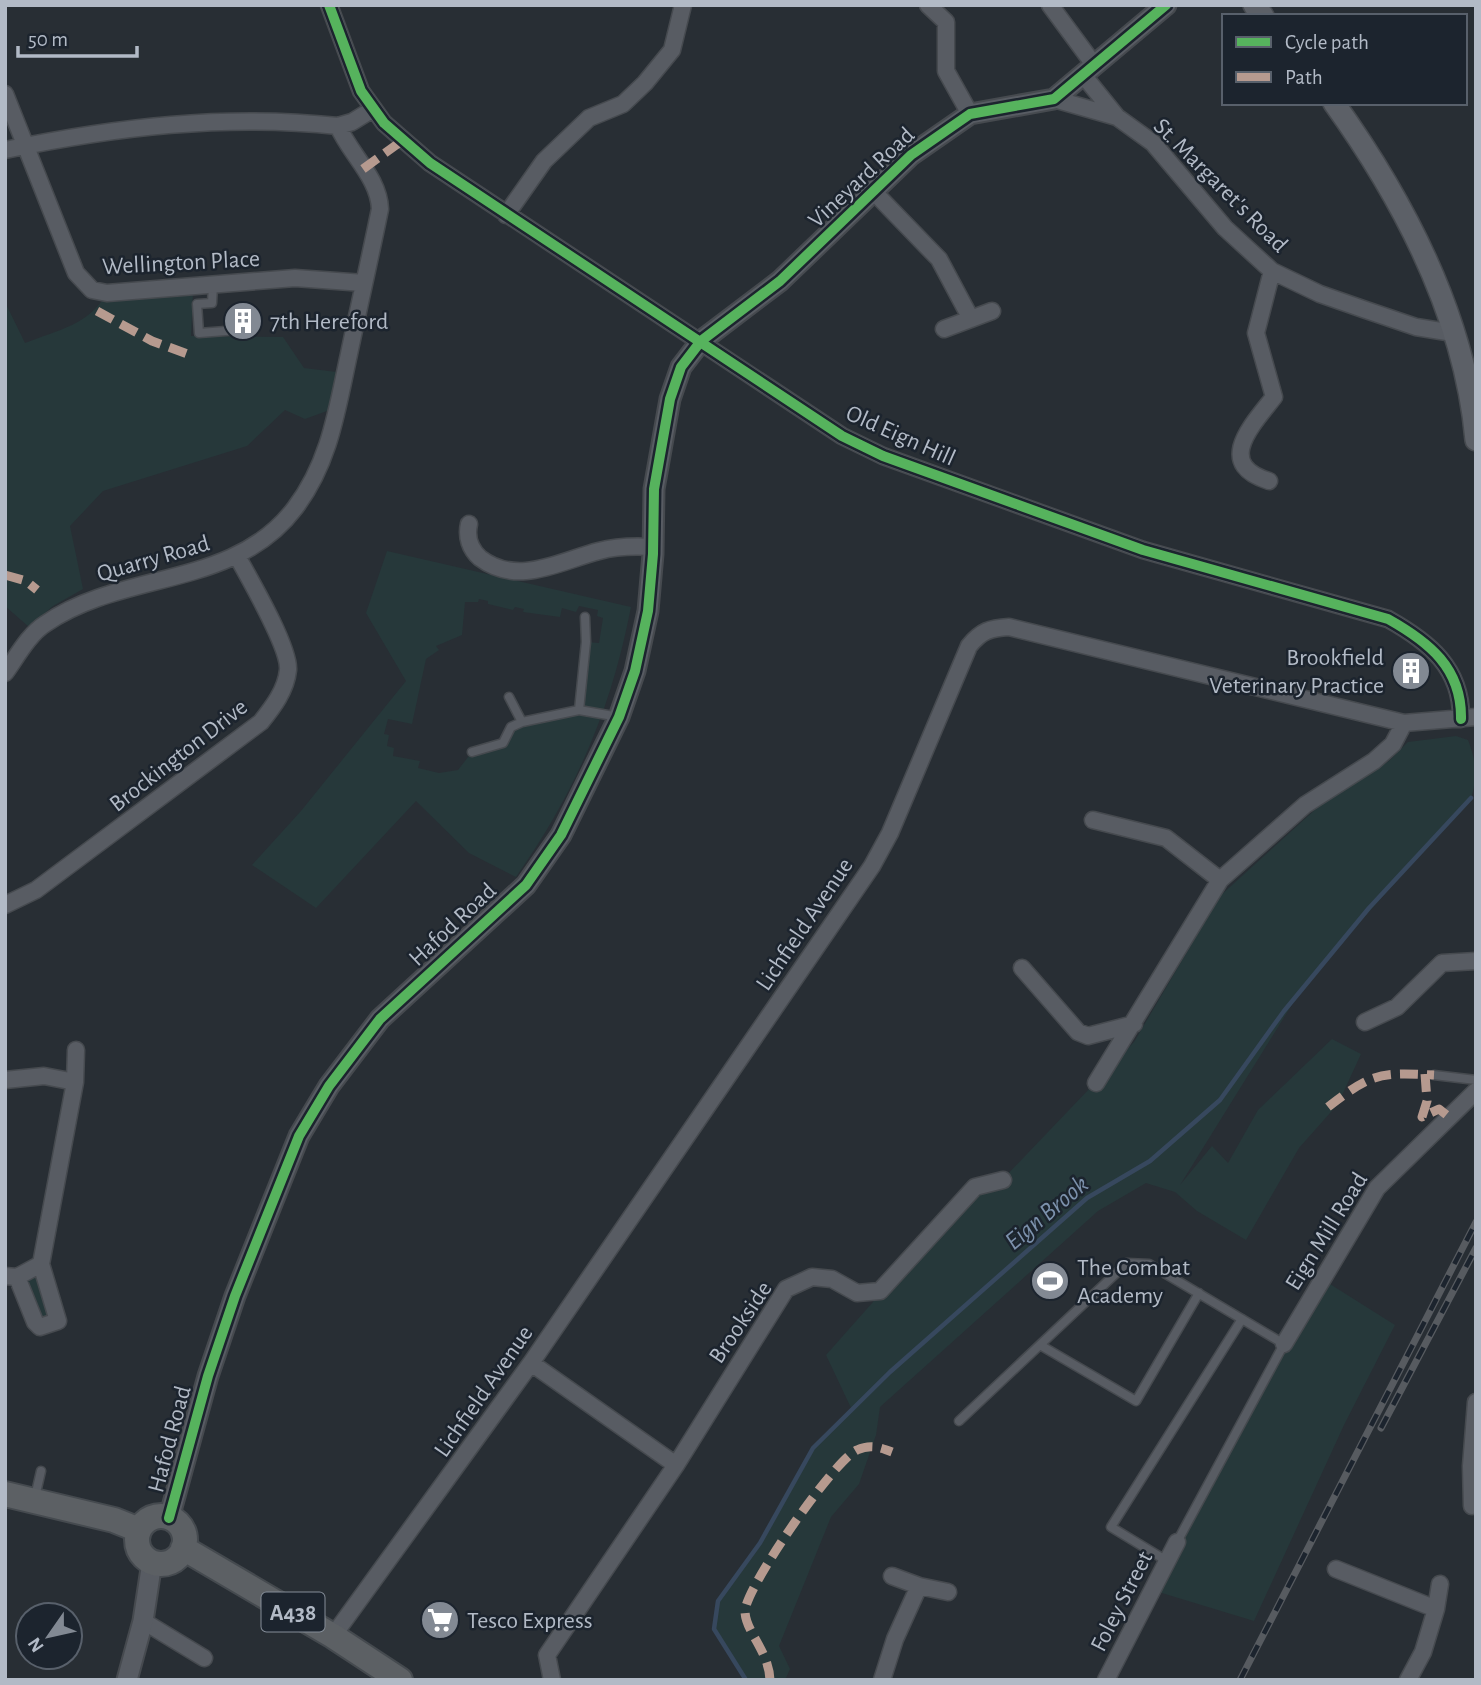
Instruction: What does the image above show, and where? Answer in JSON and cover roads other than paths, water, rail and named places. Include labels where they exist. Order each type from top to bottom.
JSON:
[{"type":"highway","points":[[5,1494],[114,1520],[139,1530]]},
{"type":"highway","points":[[155,1517],[169,1518],[182,1530],[183,1548],[172,1561],[152,1562],[139,1549],[139,1530],[143,1523],[155,1517]]},
{"type":"highway","name":"A438","points":[[183,1548],[333,1636],[400,1680]]},
{"type":"main road","points":[[1335,105],[1367,149],[1398,201],[1427,263],[1466,375],[1476,440]]},
{"type":"street","name":"Old Eign Hill","points":[[329,5],[361,91],[373,109],[430,163],[842,436],[883,456],[1143,550],[1388,619],[1417,635],[1443,659],[1457,684],[1469,718]]},
{"type":"street","points":[[506,215],[544,162],[589,118],[624,104],[645,83],[671,50],[683,5]]},
{"type":"street","points":[[928,5],[946,22],[946,71],[970,114]]},
{"type":"street","name":"St. Margaret's Road","points":[[1050,5],[1117,117]]},
{"type":"street","name":"Vineyard Road","points":[[701,341],[780,281],[911,155],[970,114],[1054,99],[1166,5]]},
{"type":"street","name":"Wellington Place","points":[[5,94],[76,273],[92,290],[107,293],[295,278],[364,283]]},
{"type":"street","name":"St. Margaret's Road","points":[[1054,99],[1117,117],[1153,143],[1225,228],[1272,271],[1320,294],[1363,309],[1416,327],[1453,333]]},
{"type":"street","points":[[5,150],[149,125],[224,120],[338,126],[352,122],[373,109]]},
{"type":"street","name":"Quarry Road","points":[[5,673],[42,625],[80,604],[124,588],[185,576],[237,556],[256,547],[295,508],[328,450],[380,209],[380,196],[338,126]]},
{"type":"street","points":[[874,192],[939,259],[971,319]]},
{"type":"street","points":[[1269,481],[1253,476],[1243,467],[1241,453],[1243,438],[1273,397],[1256,333],[1272,271]]},
{"type":"street","points":[[944,329],[992,311]]},
{"type":"street","name":"Hafod Road","points":[[169,1518],[208,1376],[235,1296],[299,1136],[329,1086],[380,1019],[526,885],[561,835],[619,717],[635,671],[648,611],[654,489],[670,398],[681,367],[701,341]]},
{"type":"street","points":[[469,524],[470,546],[478,556],[495,567],[513,572],[532,571],[599,551],[630,545],[653,547]]},
{"type":"street","name":"Brockington Drive","points":[[5,905],[36,890],[261,723],[281,695],[289,668],[278,635],[237,556]]},
{"type":"street","name":"Lichfield Avenue","points":[[333,1636],[531,1363],[872,866],[890,833],[969,646],[980,633],[994,627],[1009,627],[1404,723],[1469,718]]},
{"type":"street","points":[[1096,1083],[1220,880],[1305,805],[1374,761],[1392,744],[1404,723]]},
{"type":"street","points":[[1093,820],[1166,838],[1220,880]]},
{"type":"street","points":[[1365,1022],[1397,1007],[1442,963],[1476,961]]},
{"type":"street","points":[[1022,968],[1078,1032],[1088,1036],[1134,1024]]},
{"type":"street","points":[[41,1264],[11,1276],[40,1327],[58,1321],[41,1264],[75,1082],[76,1050]]},
{"type":"street","points":[[5,1080],[44,1076],[75,1082]]},
{"type":"street","name":"Eign Mill Road","points":[[1284,1344],[1377,1188],[1476,1091]]},
{"type":"street","name":"Brookside","points":[[552,1680],[547,1655],[676,1465],[786,1289],[812,1277],[832,1279],[857,1293],[880,1291],[975,1187],[1003,1180]]},
{"type":"street","points":[[531,1363],[676,1465]]},
{"type":"street","points":[[1472,1506],[1471,1466],[1476,1402]]},
{"type":"street","name":"Foley Street","points":[[1106,1680],[1177,1542]]},
{"type":"street","points":[[127,1680],[143,1621],[152,1562]]},
{"type":"street","points":[[1336,1569],[1436,1609]]},
{"type":"street","points":[[892,1576],[919,1586],[948,1592]]},
{"type":"street","points":[[1408,1680],[1423,1652],[1436,1609],[1440,1584]]},
{"type":"street","points":[[883,1680],[895,1639],[919,1586]]},
{"type":"street","points":[[143,1621],[204,1658]]},
{"type":"lane","points":[[213,285],[212,303],[197,304],[199,332],[239,330]]},
{"type":"lane","points":[[579,710],[586,617]]},
{"type":"lane","points":[[509,697],[522,722]]},
{"type":"lane","points":[[472,752],[503,743],[511,727],[522,722],[579,710],[619,717]]},
{"type":"lane","points":[[1434,1075],[1476,1080]]},
{"type":"lane","points":[[959,1421],[1127,1263],[1149,1264],[1284,1344],[1177,1542]]},
{"type":"lane","points":[[1040,1345],[1136,1401],[1199,1293]]},
{"type":"lane","points":[[1167,1561],[1111,1527],[1242,1319]]},
{"type":"lane","points":[[34,1500],[41,1471]]},
{"type":"waterway","name":"Eign Brook","points":[[746,1680],[714,1629],[718,1601],[760,1543],[813,1448],[890,1372],[1087,1198],[1150,1161],[1220,1100],[1284,1011],[1369,908],[1471,798]]},
{"type":"railway","points":[[1240,1680],[1476,1222]]},
{"type":"railway","points":[[1381,1428],[1476,1248]]},
{"type":"place","name":"7th Hereford","points":[[243,321]]},
{"type":"place","name":"Brookfield Veterinary Practice","points":[[1411,671]]},
{"type":"place","name":"The Combat Academy","points":[[1050,1281]]},
{"type":"place","name":"Tesco Express","points":[[440,1620]]}]
